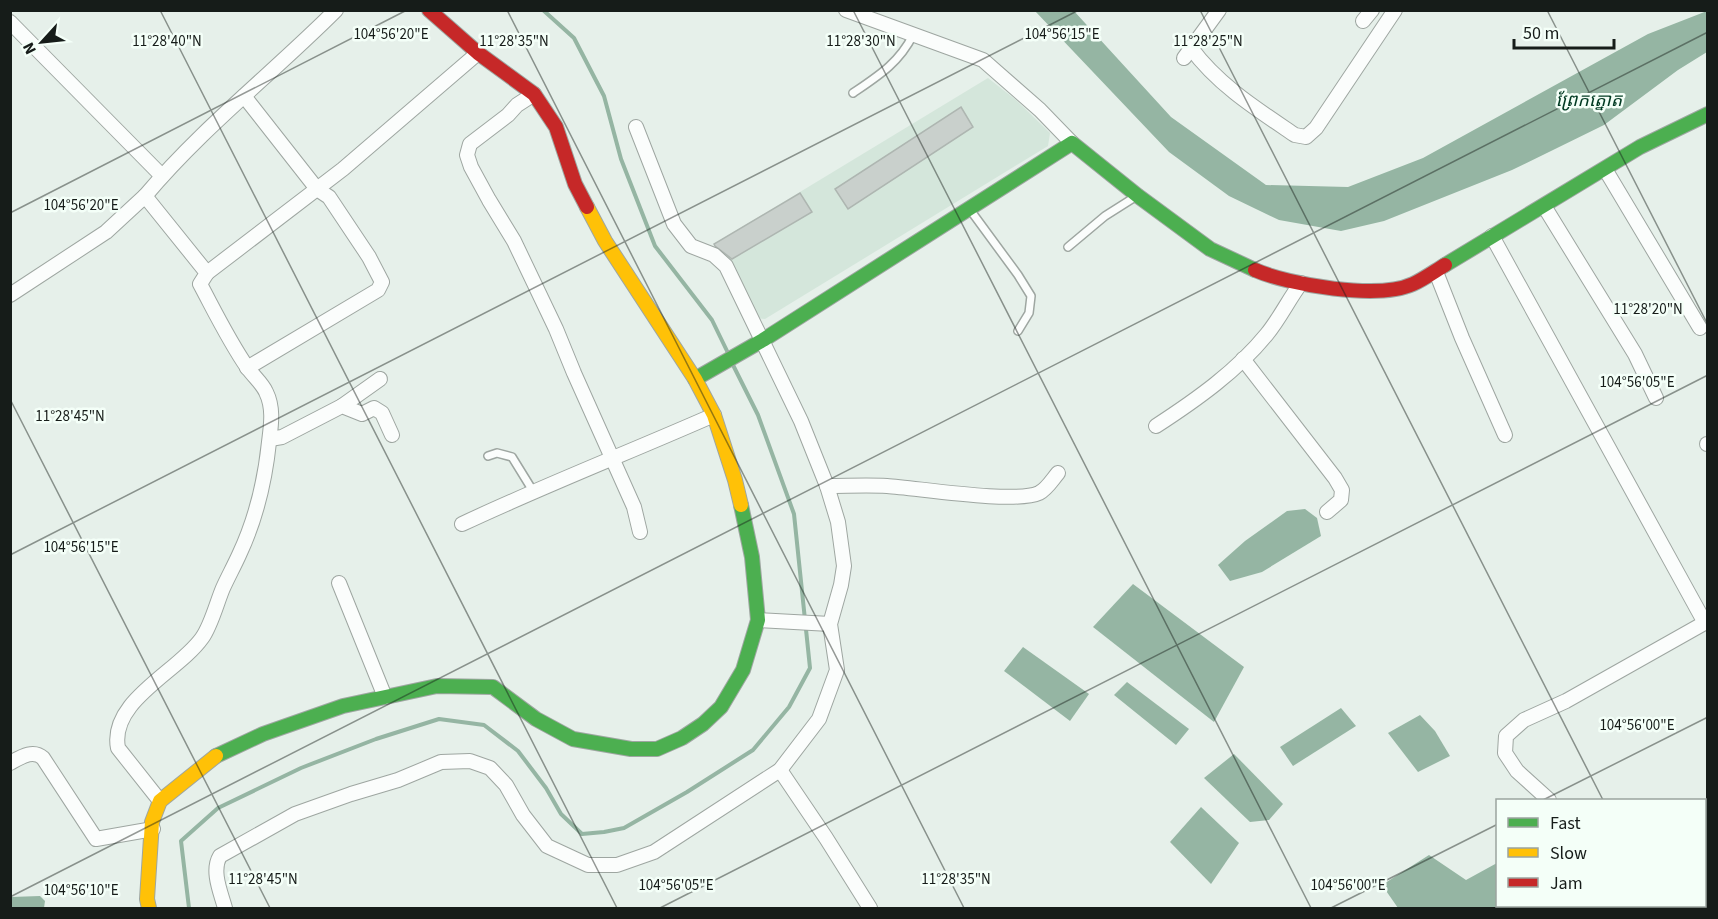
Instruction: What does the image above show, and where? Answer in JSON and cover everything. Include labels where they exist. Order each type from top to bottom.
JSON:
[{"type":"street","points":[[10,295],[106,232],[146,196],[162,176],[244,96],[336,10]]},
{"type":"street","points":[[149,909],[147,899],[152,822],[160,801],[213,758],[263,734],[343,706],[437,686],[493,687],[536,719],[573,739],[632,750],[657,749],[682,738],[703,724],[721,706],[742,670],[758,620],[752,557],[735,480],[714,415],[695,379],[605,241],[575,184],[556,127],[534,93],[478,53],[429,10]]},
{"type":"street","points":[[846,10],[983,60],[1040,110],[1072,143],[1138,196],[1210,249],[1260,272],[1301,283],[1339,289],[1377,291],[1412,285],[1640,147],[1707,114]]},
{"type":"street","points":[[1219,10],[1188,53],[1235,93],[1295,135],[1306,137],[1316,128],[1395,10]]},
{"type":"street","points":[[10,22],[162,176]]},
{"type":"street","points":[[160,801],[118,748],[116,738],[118,726],[129,706],[181,661],[204,637],[256,512],[266,471],[272,418],[266,392],[247,368],[200,284],[207,273],[317,189],[478,53]]},
{"type":"street","points":[[534,93],[470,144],[467,155],[471,167],[535,282],[634,507],[640,532]]},
{"type":"street","points":[[244,96],[317,189],[329,197],[369,256],[382,282],[378,290],[247,368]]},
{"type":"street","points":[[225,909],[216,872],[220,856],[295,814],[398,780],[441,762],[470,761],[490,768],[506,786],[523,815],[548,846],[588,865],[617,865],[654,852],[780,770],[819,719],[837,670],[830,624],[844,566],[838,522],[801,421],[726,266],[714,255],[691,246],[674,224],[636,127]]},
{"type":"street","points":[[695,379],[763,340],[1072,143]]},
{"type":"street","points":[[1605,169],[1700,328]]},
{"type":"street","points":[[146,196],[207,273]]},
{"type":"street","points":[[1544,206],[1635,354],[1656,398]]},
{"type":"street","points":[[1492,236],[1706,622],[1566,701],[1524,720],[1506,736],[1505,753],[1517,771],[1547,799]]},
{"type":"street","points":[[1436,272],[1505,435]]},
{"type":"street","points":[[1156,426],[1191,404],[1243,359],[1266,334],[1301,283]]},
{"type":"street","points":[[1243,359],[1339,484],[1342,490],[1341,500],[1327,512]]},
{"type":"street","points":[[270,439],[282,437],[342,406],[380,379]]},
{"type":"street","points":[[342,406],[362,414],[374,408],[382,413],[392,435]]},
{"type":"street","points":[[462,524],[533,491],[714,415]]},
{"type":"street","points":[[826,486],[885,486],[1009,496],[1038,493],[1058,473]]},
{"type":"street","points":[[339,583],[385,697]]},
{"type":"street","points":[[758,620],[830,624]]},
{"type":"street","points":[[10,763],[32,753],[38,753],[96,839],[153,829]]},
{"type":"street","points":[[780,770],[870,909]]},
{"type":"lane","points":[[853,93],[881,74],[905,51],[914,35]]},
{"type":"lane","points":[[1068,247],[1105,216],[1138,196]]},
{"type":"lane","points":[[969,209],[1031,296],[1029,313],[1018,331]]},
{"type":"lane","points":[[488,456],[497,453],[512,458],[533,491]]},
{"type":"shaded area","points":[[988,78],[1016,100],[1050,133],[1048,146],[765,319],[757,318],[714,244]]},
{"type":"water","name":"ព្រែកត្នោត","points":[[1035,11],[1074,11],[1171,117],[1266,185],[1348,187],[1423,158],[1648,34],[1707,11],[1707,52],[1678,70],[1604,125],[1512,170],[1384,221],[1341,231],[1279,220],[1229,196],[1169,152]]},
{"type":"water","points":[[1305,509],[1317,518],[1321,536],[1262,572],[1230,581],[1218,565],[1245,541],[1287,511]]},
{"type":"water","points":[[1133,584],[1244,667],[1214,722],[1093,627]]},
{"type":"water","points":[[1023,647],[1089,694],[1070,721],[1004,671]]},
{"type":"water","points":[[1127,682],[1189,729],[1176,745],[1114,695]]},
{"type":"water","points":[[1341,708],[1356,726],[1293,766],[1280,747]]},
{"type":"water","points":[[1420,715],[1435,731],[1450,756],[1418,772],[1388,733]]},
{"type":"water","points":[[1234,754],[1283,804],[1269,820],[1250,822],[1204,778]]},
{"type":"water","points":[[1201,807],[1239,843],[1211,884],[1170,842]]},
{"type":"water","points":[[1429,855],[1466,880],[1496,864],[1496,907],[1586,907],[1398,908],[1382,885]]},
{"type":"water","points":[[40,896],[45,901],[44,908],[11,908],[11,897]]},
{"type":"building","points":[[961,107],[973,127],[848,209],[835,189]]},
{"type":"building","points":[[800,193],[812,212],[732,259],[715,246],[714,244]]},
{"type":"waterway","points":[[543,10],[574,38],[604,96],[621,159],[655,246],[712,320],[728,353]]},
{"type":"waterway","points":[[189,908],[181,841],[218,808],[301,768],[376,739],[439,719],[484,725],[518,751],[546,788],[561,814],[582,834],[624,828],[753,750],[789,707],[810,668],[794,514],[758,415],[733,365]]},
{"type":"traffic: fast","points":[[1445,265],[1640,147],[1708,114]]},
{"type":"traffic: fast","points":[[695,379],[763,340],[1072,143],[1138,196],[1210,249],[1255,270]]},
{"type":"traffic: fast","points":[[216,756],[263,734],[343,706],[437,686],[493,687],[536,719],[573,739],[631,749],[657,749],[682,738],[703,724],[721,707],[743,670],[758,620],[752,557],[741,505]]},
{"type":"traffic: slow","points":[[587,207],[605,241],[695,379],[714,415],[741,505]]},
{"type":"traffic: slow","points":[[149,908],[147,899],[152,822],[160,801],[216,756]]},
{"type":"traffic: jam","points":[[429,10],[478,53],[534,94],[556,127],[575,184],[587,207]]},
{"type":"traffic: jam","points":[[1255,270],[1289,281],[1334,289],[1378,291],[1398,289],[1413,284],[1445,265]]}]
